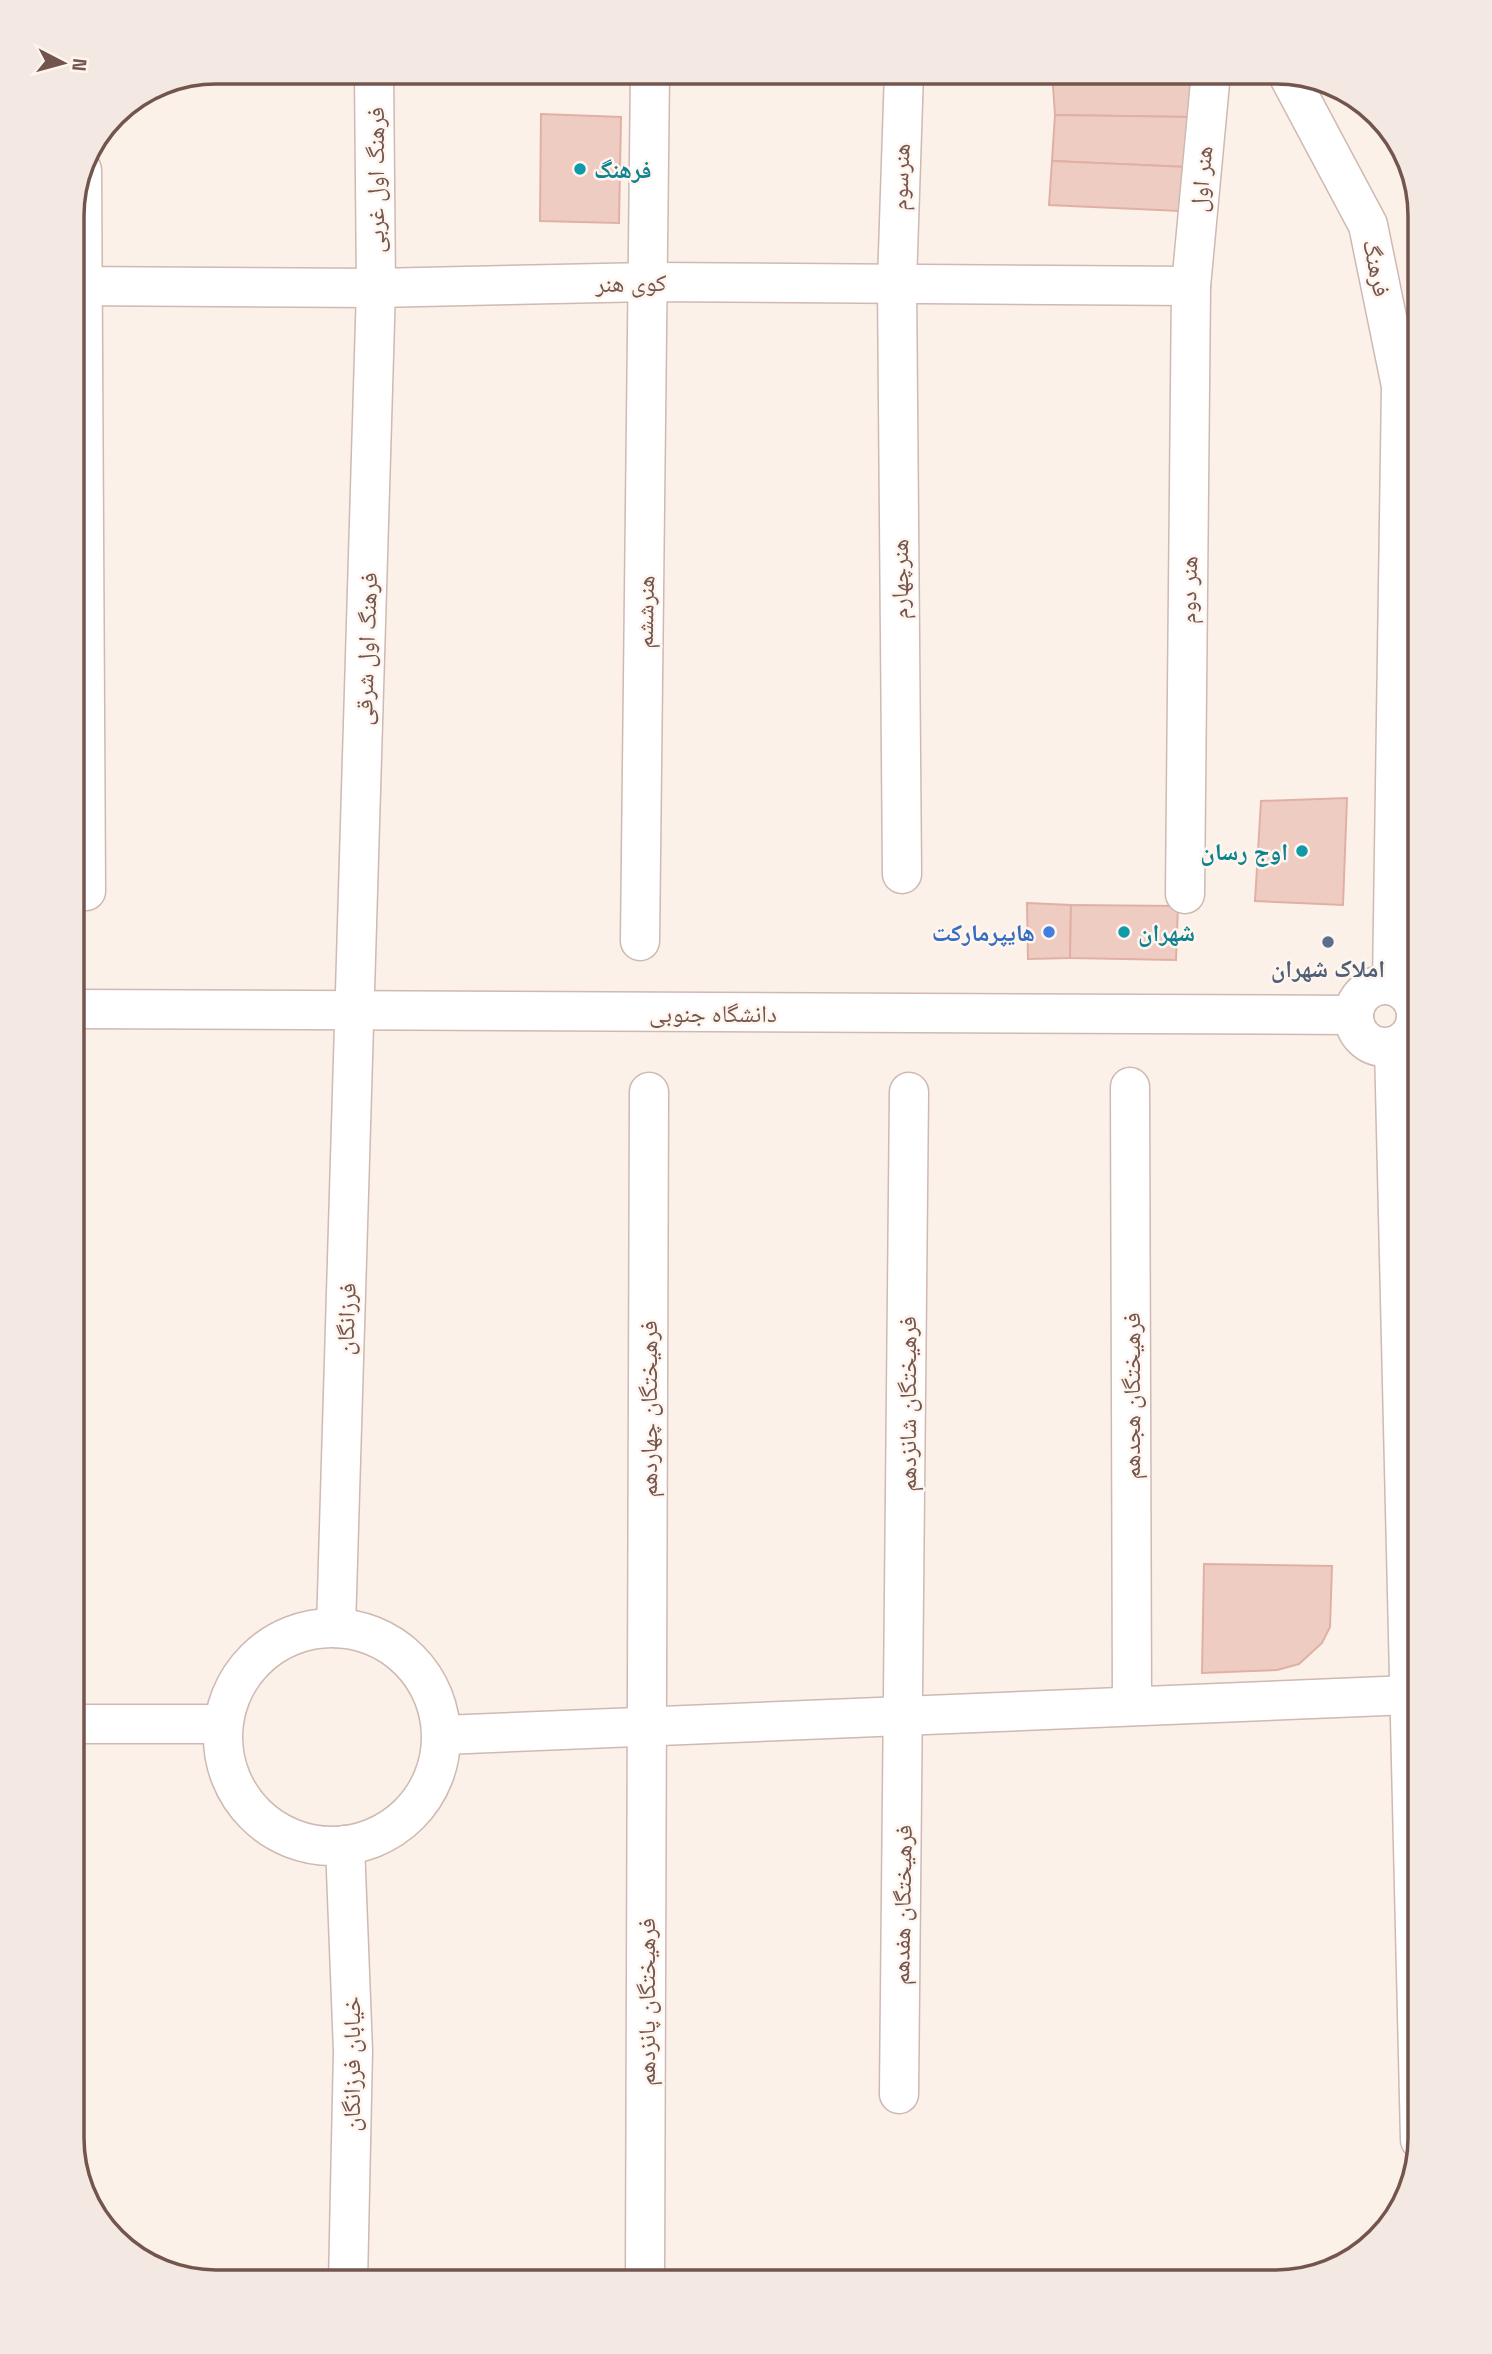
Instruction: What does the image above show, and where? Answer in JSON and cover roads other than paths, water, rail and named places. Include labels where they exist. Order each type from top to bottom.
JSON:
[{"type":"street","name":"فرهنگ اول غربی","points":[[374,84],[376,288]]},
{"type":"street","name":"هنرششم","points":[[640,941],[650,282],[650,84]]},
{"type":"street","name":"هنرسوم","points":[[897,283],[904,84]]},
{"type":"street","name":"هنر اول","points":[[1191,286],[1210,84]]},
{"type":"street","name":"فرهنگ","points":[[1294,86],[1368,225],[1401,386],[1392,985]]},
{"type":"street","name":"کوی هنر","points":[[84,286],[376,288],[650,282],[1191,286]]},
{"type":"street","name":"هنرچهارم","points":[[897,283],[902,874]]},
{"type":"street","name":"هنر دوم","points":[[1185,894],[1191,286]]},
{"type":"street","name":"فرهنگ اول شرقی","points":[[356,1009],[376,288]]},
{"type":"street","points":[[84,757],[86,891]]},
{"type":"street","points":[[1408,995],[1392,985],[1383,984],[1366,990],[1355,1005],[1354,1015],[1355,1027],[1370,1044],[1394,1046],[1408,1036]]},
{"type":"street","name":"دانشگاه جنوبی","points":[[84,1009],[1354,1015]]},
{"type":"street","name":"فرزانگان","points":[[336,1628],[356,1009]]},
{"type":"street","points":[[1394,1046],[1408,1652]]},
{"type":"street","name":"فرهیختگان هجدهم","points":[[1130,1087],[1132,1706]]},
{"type":"street","name":"فرهیختگان چهاردهم","points":[[647,1727],[649,1092]]},
{"type":"street","name":"فرهیختگان شانزدهم","points":[[905,1716],[909,1092]]},
{"type":"street","points":[[319,1628],[336,1628],[356,1629],[390,1643],[417,1667],[436,1699],[443,1735],[437,1772],[419,1804],[393,1829],[361,1844],[325,1847],[291,1839],[260,1821],[237,1793],[224,1759],[223,1724],[233,1689],[254,1659],[284,1638],[319,1628]]},
{"type":"street","points":[[443,1735],[1408,1695]]},
{"type":"street","name":"فرهیختگان هفدهم","points":[[899,2094],[905,1716]]},
{"type":"street","points":[[84,1724],[223,1724]]},
{"type":"street","name":"فرهیختگان پانزدهم","points":[[645,2270],[647,1727]]},
{"type":"street","name":"خیابان فرزانگان","points":[[345,1846],[353,2051],[348,2270]]},
{"type":"place","name":"فرهنگ","points":[[580,169]]},
{"type":"place","name":"اوج رسان","points":[[1302,851]]},
{"type":"place","name":"هایپرمارکت","points":[[1049,932]]},
{"type":"place","name":"شهران","points":[[1124,932]]},
{"type":"place","name":"املاک شهران","points":[[1328,942]]}]
